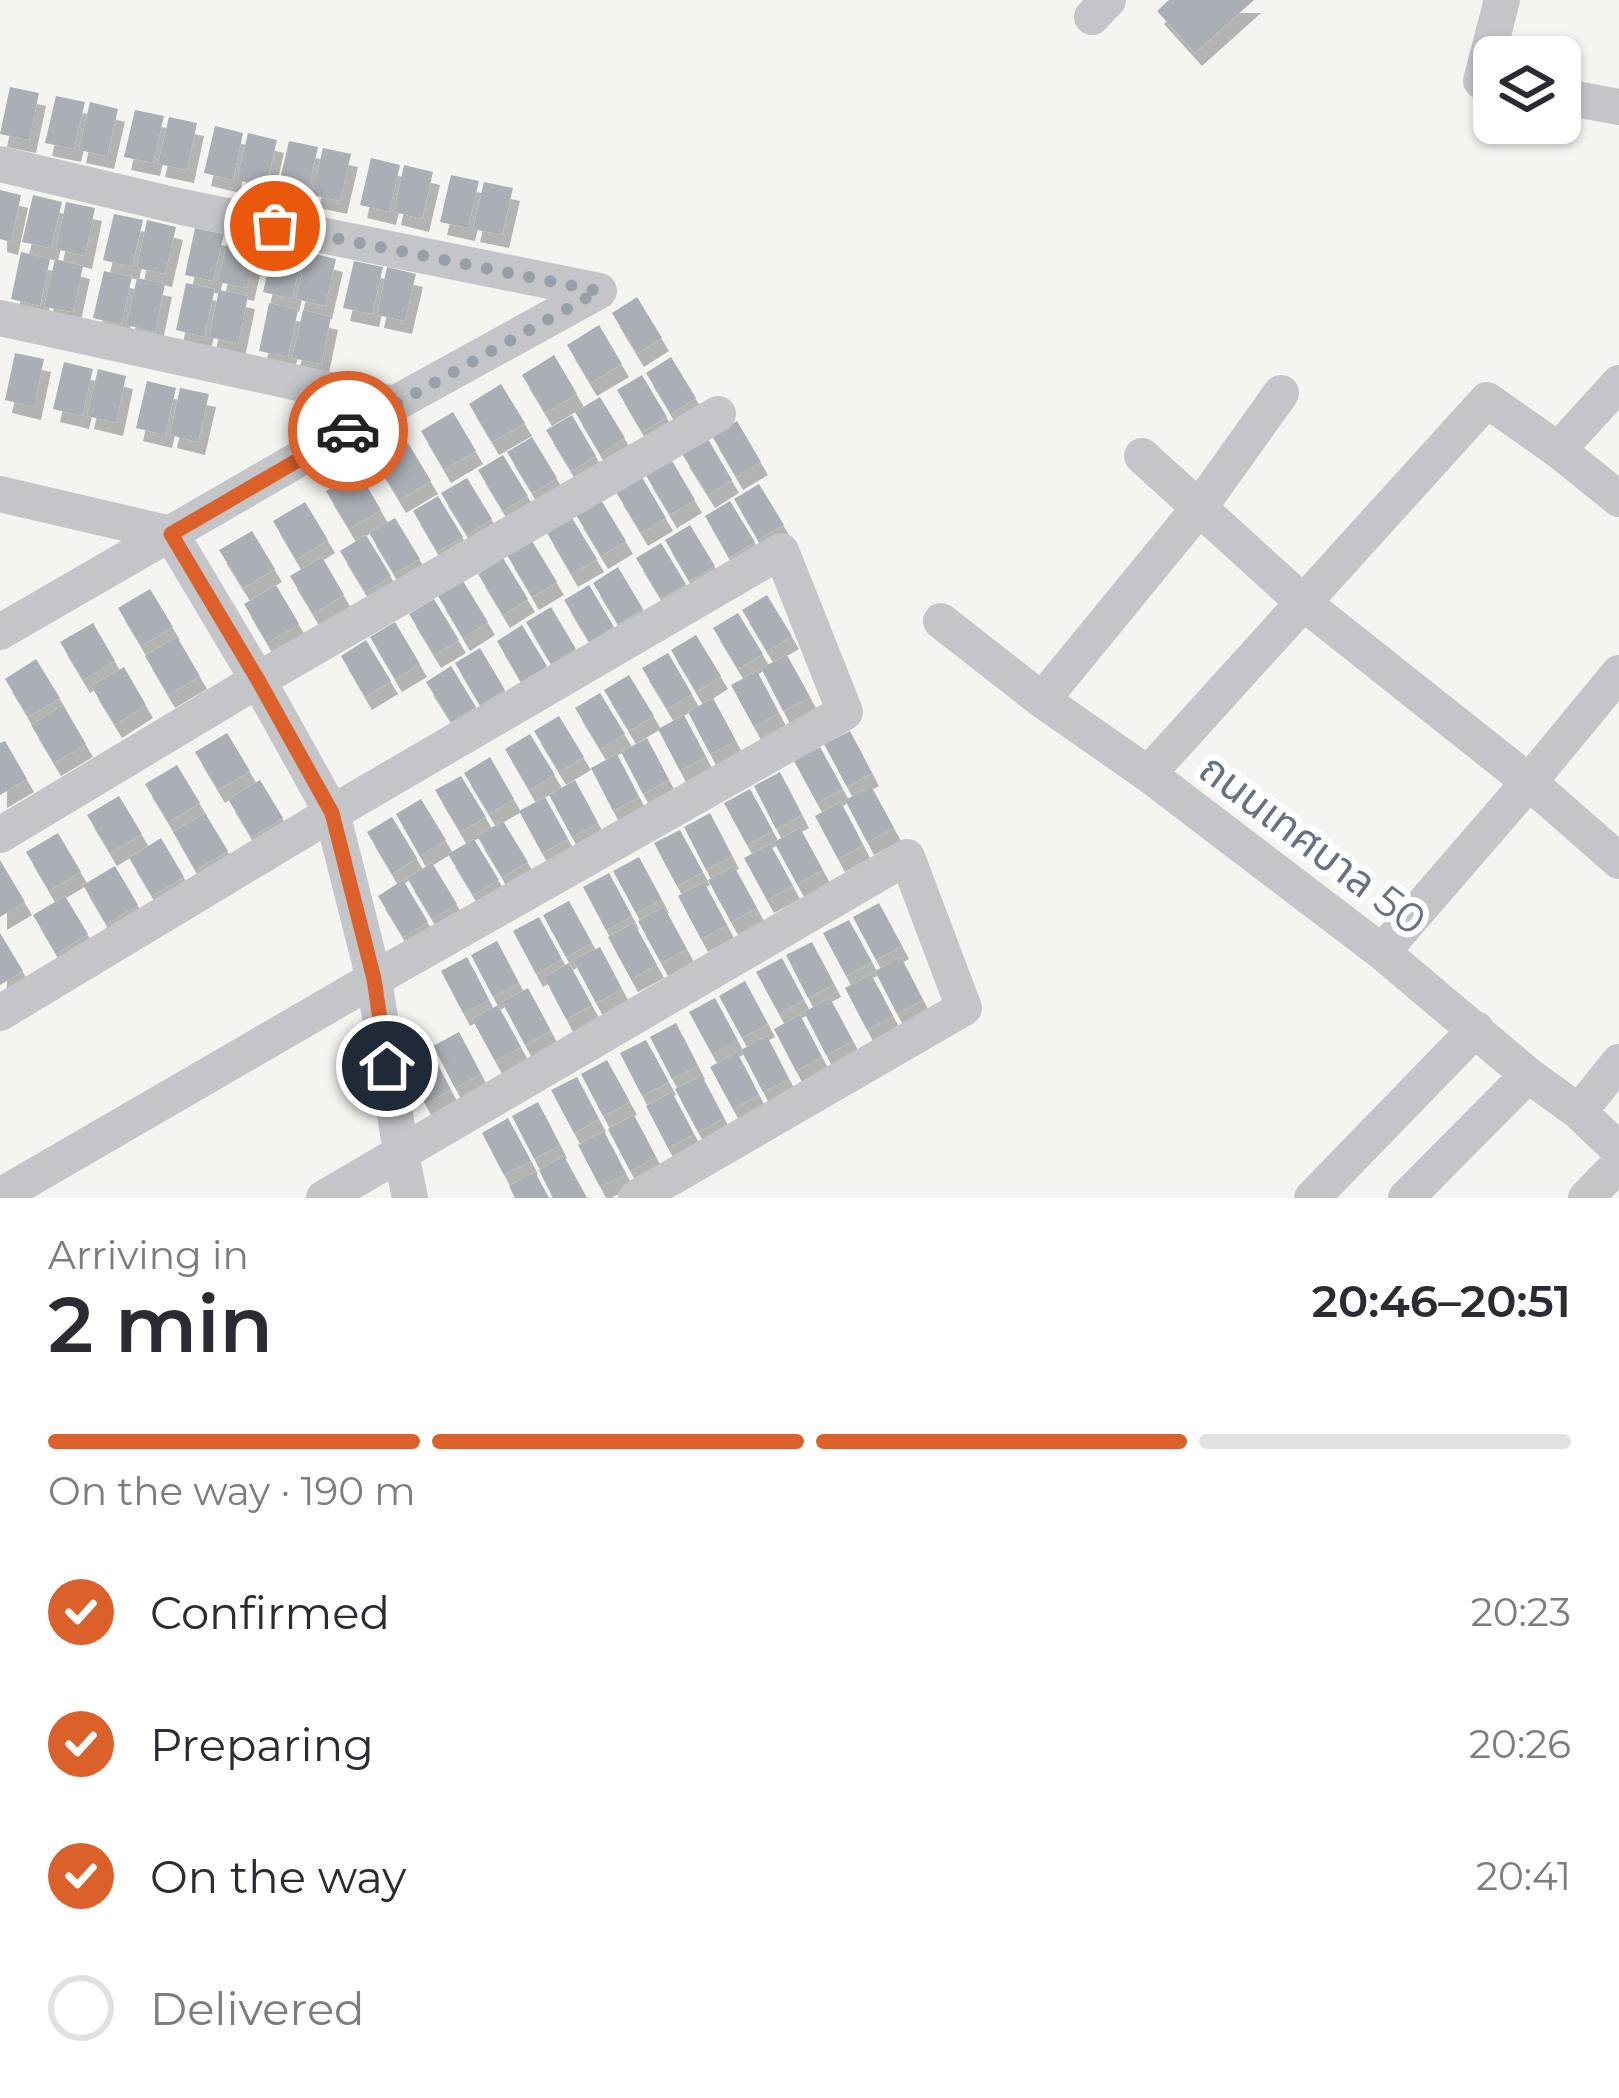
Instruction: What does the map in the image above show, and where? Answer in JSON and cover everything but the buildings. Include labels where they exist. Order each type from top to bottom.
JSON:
[{"type":"street","points":[[1492,36],[1502,0]]},
{"type":"street","points":[[1581,100],[1619,106]]},
{"type":"street","points":[[0,164],[182,207],[599,291],[0,632]]},
{"type":"street","points":[[0,318],[394,404]]},
{"type":"street","points":[[1558,450],[1619,383]]},
{"type":"street","points":[[1042,700],[1199,508],[1281,393]]},
{"type":"street","points":[[1148,774],[1487,400],[1619,499]]},
{"type":"street","points":[[0,835],[718,414]]},
{"type":"street","points":[[1142,456],[1305,604],[1529,782],[1619,861]]},
{"type":"street","points":[[0,494],[171,534],[258,680],[332,813],[374,979],[410,1198]]},
{"type":"street","points":[[0,1013],[782,551],[845,712],[0,1196]]},
{"type":"street","name":"ถนนเทศบาล 50","points":[[941,622],[1382,952],[1619,1150]]},
{"type":"street","points":[[1382,952],[1619,673]]},
{"type":"street","points":[[324,1198],[907,856],[964,1008],[636,1198]]},
{"type":"street","points":[[1312,1198],[1476,1029]]},
{"type":"street","points":[[1579,1112],[1619,1062]]},
{"type":"street","points":[[1406,1198],[1528,1075]]},
{"type":"street","points":[[1586,1198],[1619,1164]]},
{"type":"way so far","points":[[275,226],[599,291],[348,431]]},
{"type":"route","points":[[348,431],[171,534],[332,813],[374,979],[387,1066]]}]
